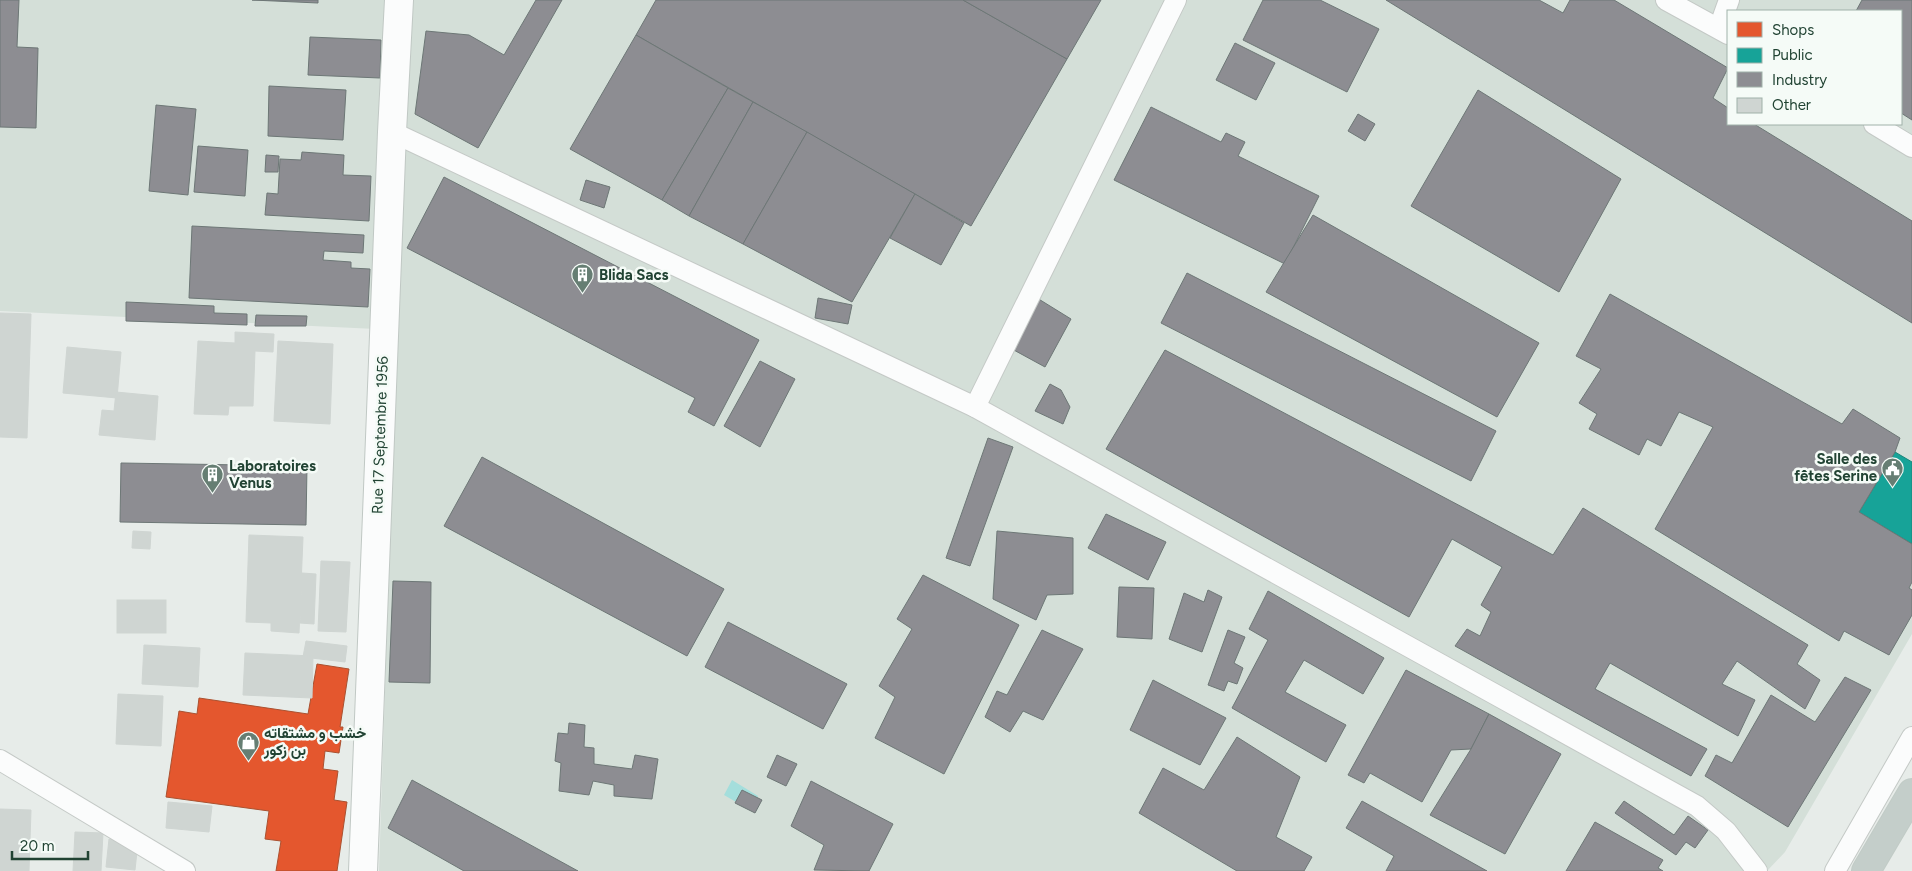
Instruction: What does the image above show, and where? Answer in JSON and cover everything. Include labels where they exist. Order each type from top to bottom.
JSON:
[{"type":"highway","points":[[1866,871],[1912,793]]},
{"type":"main road","name":"Rue 17 Septembre 1956","points":[[363,871],[392,132],[400,0]]},
{"type":"street","points":[[975,407],[1176,0]]},
{"type":"street","points":[[1666,0],[1723,31],[1727,10]]},
{"type":"street","points":[[1876,125],[1912,147]]},
{"type":"street","points":[[392,132],[975,407],[1697,806],[1726,831],[1757,871]]},
{"type":"street","points":[[1835,871],[1912,737]]},
{"type":"street","points":[[0,760],[185,871]]},
{"type":"shaded area","points":[[0,0],[1912,0],[1912,634],[1785,852],[1767,871],[379,871],[397,330],[0,311]]},
{"type":"water","points":[[732,780],[758,796],[750,810],[724,795]]},
{"type":"building: Shops","name":"خشب و مشتقاته بن زكور","points":[[317,664],[349,669],[340,727],[343,727],[339,753],[325,751],[323,769],[338,771],[334,800],[347,802],[337,871],[276,871],[281,841],[265,839],[269,811],[166,797],[179,711],[197,714],[199,698],[308,714]]},
{"type":"building: Public","name":"Salle des fêtes Serine","points":[[1895,452],[1912,462],[1912,544],[1859,512]]},
{"type":"building: Industry","points":[[0,0],[19,0],[17,47],[38,48],[36,128],[0,127]]},
{"type":"building: Industry","points":[[252,0],[318,0],[318,3]]},
{"type":"building: Industry","points":[[536,0],[562,0],[478,148],[415,114],[426,31],[469,35],[504,55]]},
{"type":"building: Industry","points":[[656,0],[963,0],[1067,59],[971,226],[636,35]]},
{"type":"building: Industry","points":[[963,0],[1101,0],[1067,59]]},
{"type":"building: Industry","points":[[1263,0],[1320,0],[1379,29],[1347,92],[1243,40]]},
{"type":"building: Industry","points":[[1386,0],[1539,0],[1563,13],[1570,0],[1614,0],[1727,67],[1713,98],[1727,107],[1727,125],[1756,125],[1912,221],[1912,323]]},
{"type":"building: Industry","points":[[1862,0],[1912,0],[1912,120],[1902,114],[1902,10],[1857,10]]},
{"type":"building: Industry","points":[[636,35],[728,88],[662,200],[570,149]]},
{"type":"building: Industry","points":[[310,37],[381,40],[380,78],[308,75]]},
{"type":"building: Industry","points":[[1235,43],[1275,63],[1256,100],[1216,80]]},
{"type":"building: Industry","points":[[269,86],[346,90],[343,140],[268,136]]},
{"type":"building: Industry","points":[[728,88],[753,102],[689,216],[662,200]]},
{"type":"building: Industry","points":[[1478,90],[1621,179],[1559,292],[1411,206]]},
{"type":"building: Industry","points":[[753,102],[807,132],[743,244],[689,216]]},
{"type":"building: Industry","points":[[156,105],[196,109],[188,195],[149,191]]},
{"type":"building: Industry","points":[[1151,107],[1221,142],[1226,133],[1245,142],[1238,156],[1319,196],[1285,264],[1114,180]]},
{"type":"building: Industry","points":[[1358,114],[1375,124],[1365,141],[1348,131]]},
{"type":"building: Industry","points":[[807,132],[915,194],[852,302],[743,244]]},
{"type":"building: Industry","points":[[198,146],[248,150],[245,196],[194,192]]},
{"type":"building: Industry","points":[[302,152],[344,155],[343,175],[371,176],[369,221],[265,215],[267,193],[278,194],[280,159],[301,160]]},
{"type":"building: Industry","points":[[266,155],[279,156],[278,172],[265,172]]},
{"type":"building: Industry","name":"Blida Sacs","points":[[444,177],[759,340],[714,426],[688,412],[695,398],[407,248]]},
{"type":"building: Industry","points":[[586,180],[610,187],[604,208],[580,200]]},
{"type":"building: Industry","points":[[915,194],[964,223],[941,265],[890,238]]},
{"type":"building: Industry","points":[[1313,215],[1539,343],[1497,417],[1266,292]]},
{"type":"building: Industry","points":[[192,226],[364,235],[363,253],[324,251],[323,260],[351,262],[351,268],[370,269],[368,307],[189,298]]},
{"type":"building: Industry","points":[[1187,273],[1496,431],[1471,481],[1161,323]]},
{"type":"building: Industry","points":[[1610,294],[1842,424],[1853,409],[1900,438],[1895,452],[1859,512],[1912,544],[1912,582],[1909,588],[1912,590],[1912,615],[1889,655],[1844,631],[1839,641],[1655,529],[1713,427],[1679,412],[1661,446],[1647,439],[1639,455],[1589,429],[1597,414],[1579,403],[1601,369],[1576,356]]},
{"type":"building: Industry","points":[[818,298],[852,305],[848,324],[815,318]]},
{"type":"building: Industry","points":[[1037,298],[1071,319],[1045,367],[1012,349]]},
{"type":"building: Industry","points":[[126,302],[214,306],[214,313],[247,314],[247,325],[126,321]]},
{"type":"building: Industry","points":[[256,315],[307,316],[306,326],[255,326]]},
{"type":"building: Industry","points":[[1165,350],[1553,555],[1583,508],[1808,645],[1797,664],[1820,680],[1805,709],[1737,661],[1722,684],[1755,700],[1738,736],[1610,663],[1595,689],[1707,749],[1691,776],[1455,646],[1467,629],[1480,636],[1491,612],[1481,605],[1502,567],[1452,539],[1409,617],[1106,449]]},
{"type":"building: Industry","points":[[760,361],[795,379],[760,447],[724,426]]},
{"type":"building: Industry","points":[[1050,384],[1061,390],[1070,407],[1063,424],[1035,411]]},
{"type":"building: Industry","points":[[988,438],[1013,447],[970,566],[946,558]]},
{"type":"building: Industry","points":[[482,457],[724,589],[687,656],[444,526]]},
{"type":"building: Industry","name":"Laboratoires Venus","points":[[121,463],[307,466],[306,525],[120,522]]},
{"type":"building: Industry","points":[[1106,514],[1166,542],[1148,580],[1088,548]]},
{"type":"building: Industry","points":[[997,531],[1073,538],[1073,594],[1047,595],[1036,620],[993,599]]},
{"type":"building: Industry","points":[[923,575],[1019,625],[944,774],[875,738],[895,697],[879,686],[912,629],[897,619]]},
{"type":"building: Industry","points":[[393,581],[431,582],[430,683],[389,682]]},
{"type":"building: Industry","points":[[1119,587],[1154,588],[1152,639],[1117,637]]},
{"type":"building: Industry","points":[[1208,590],[1222,597],[1202,652],[1169,639],[1184,593],[1204,602]]},
{"type":"building: Industry","points":[[1268,591],[1384,658],[1363,694],[1304,660],[1285,692],[1346,725],[1326,762],[1232,708],[1268,640],[1249,629]]},
{"type":"building: Industry","points":[[728,622],[847,684],[823,729],[705,667]]},
{"type":"building: Industry","points":[[1042,630],[1083,649],[1043,720],[1023,711],[1010,732],[985,717],[997,691],[1007,695]]},
{"type":"building: Industry","points":[[1228,630],[1245,637],[1234,663],[1243,668],[1237,684],[1228,681],[1224,691],[1208,685]]},
{"type":"building: Industry","points":[[1406,670],[1489,714],[1471,749],[1451,750],[1422,802],[1370,773],[1364,783],[1348,775]]},
{"type":"building: Industry","points":[[1845,677],[1871,690],[1788,827],[1705,776],[1716,755],[1732,763],[1771,695],[1815,722]]},
{"type":"building: Industry","points":[[1153,680],[1226,718],[1200,765],[1130,730]]},
{"type":"building: Industry","points":[[1489,714],[1561,754],[1505,854],[1430,815],[1471,749]]},
{"type":"building: Industry","points":[[569,723],[585,725],[584,747],[594,748],[594,764],[632,769],[635,755],[658,759],[652,799],[614,796],[614,785],[593,781],[589,795],[559,791],[561,763],[555,761],[558,733],[568,734]]},
{"type":"building: Industry","points":[[1237,737],[1300,777],[1276,837],[1312,857],[1304,871],[1237,871],[1139,813],[1163,768],[1204,790]]},
{"type":"building: Industry","points":[[777,755],[797,764],[786,786],[767,777]]},
{"type":"building: Industry","points":[[412,780],[578,871],[464,871],[388,828]]},
{"type":"building: Industry","points":[[811,781],[893,824],[869,871],[814,870],[824,845],[791,826]]},
{"type":"building: Industry","points":[[742,790],[762,800],[755,813],[735,803]]},
{"type":"building: Industry","points":[[1362,801],[1487,871],[1386,871],[1394,856],[1346,828]]},
{"type":"building: Industry","points":[[1624,801],[1674,835],[1688,816],[1708,830],[1695,848],[1686,842],[1676,855],[1615,813]]},
{"type":"building: Industry","points":[[1595,822],[1663,860],[1658,868],[1663,871],[1566,871]]},
{"type":"building: Other","points":[[0,313],[31,314],[27,438],[0,437]]},
{"type":"building: Other","points":[[235,332],[274,334],[273,352],[255,351],[253,406],[229,406],[228,415],[194,414],[198,341],[235,343]]},
{"type":"building: Other","points":[[278,341],[333,344],[330,424],[274,421]]},
{"type":"building: Other","points":[[67,347],[121,352],[117,398],[63,393]]},
{"type":"building: Other","points":[[116,392],[158,396],[155,440],[99,435],[102,410],[114,411]]},
{"type":"building: Other","points":[[133,531],[151,532],[150,549],[132,548]]},
{"type":"building: Other","points":[[249,535],[303,537],[299,633],[271,631],[271,623],[246,622]]},
{"type":"building: Other","points":[[321,561],[350,562],[346,632],[318,631]]},
{"type":"building: Other","points":[[302,573],[316,574],[314,624],[300,623]]},
{"type":"building: Other","points":[[117,600],[166,600],[166,633],[117,633]]},
{"type":"building: Other","points":[[306,641],[347,646],[345,662],[303,657]]},
{"type":"building: Other","points":[[144,645],[200,648],[198,687],[142,684]]},
{"type":"building: Other","points":[[245,653],[313,656],[312,698],[243,695]]},
{"type":"building: Other","points":[[118,694],[163,696],[161,746],[116,744]]},
{"type":"building: Other","points":[[168,802],[212,806],[209,832],[166,828]]},
{"type":"building: Other","points":[[0,809],[31,810],[29,871],[0,871]]},
{"type":"building: Other","points":[[75,832],[103,833],[101,871],[73,871]]},
{"type":"building: Other","points":[[109,839],[138,842],[135,870],[106,867]]},
{"type":"place","name":"Blida Sacs","points":[[583,294]]},
{"type":"place","name":"Salle des fêtes Serine","points":[[1893,487]]},
{"type":"place","name":"Laboratoires Venus","points":[[213,494]]},
{"type":"place","name":"خشب و مشتقاته بن زكور","points":[[248,761]]}]
